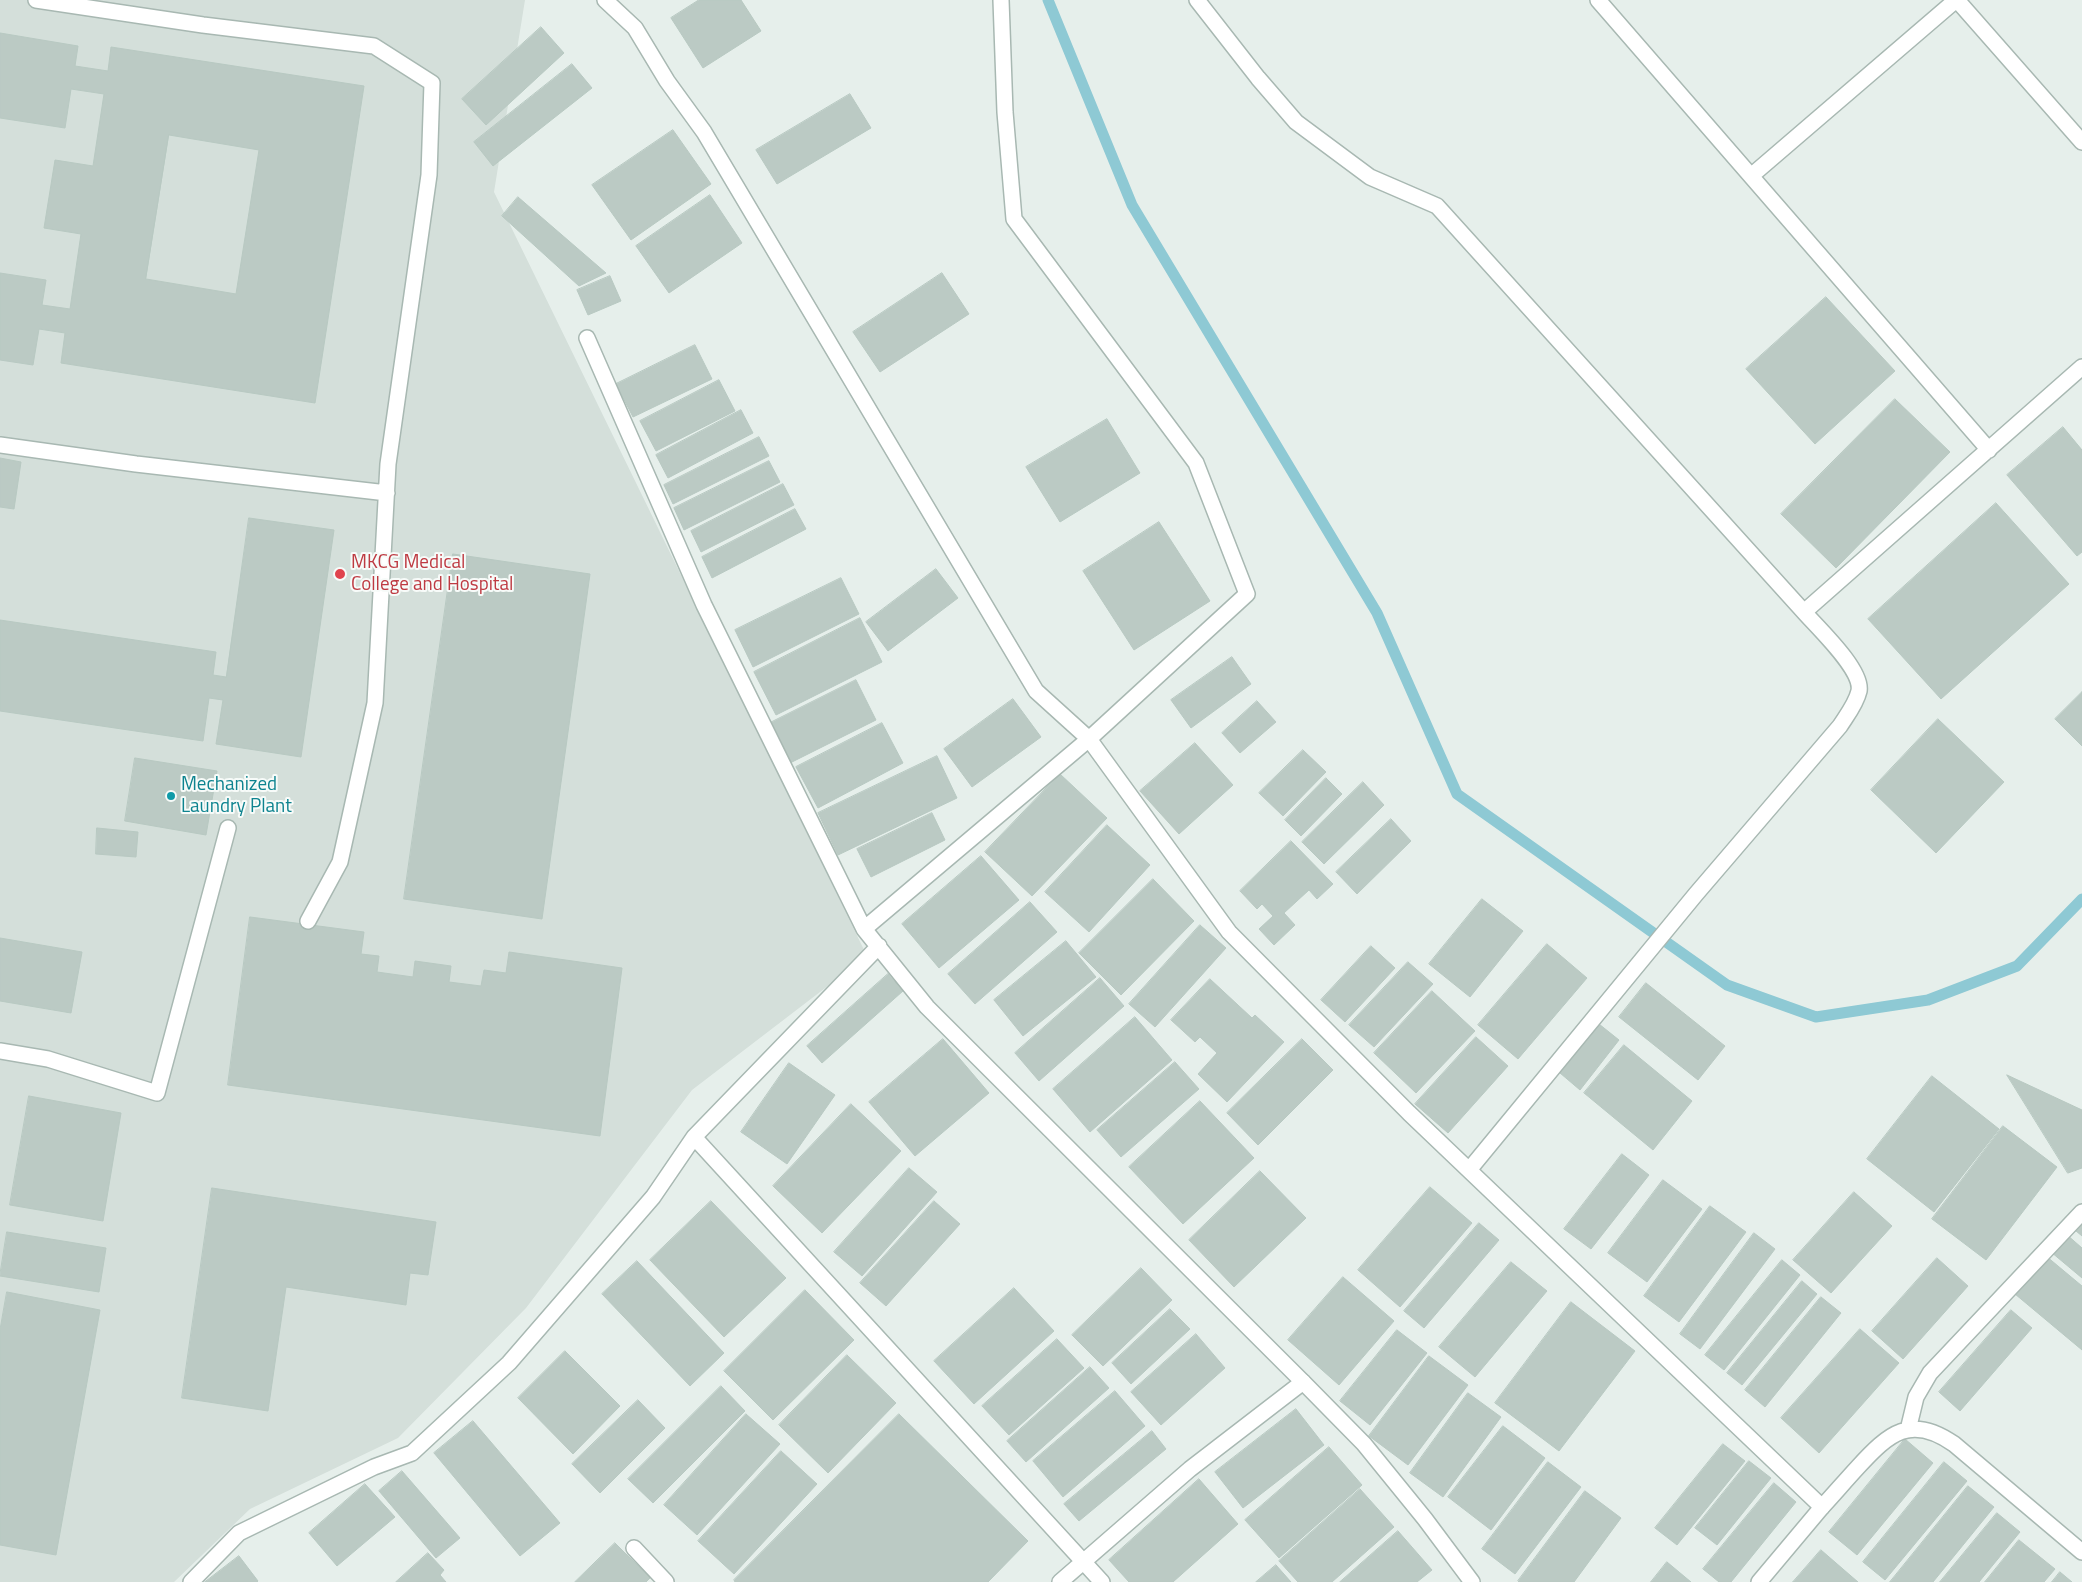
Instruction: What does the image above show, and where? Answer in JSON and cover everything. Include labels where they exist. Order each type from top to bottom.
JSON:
[{"type":"street","points":[[36,0],[203,25],[374,46],[432,83],[429,175],[388,464],[375,703],[340,862],[308,921]]},
{"type":"street","points":[[605,0],[635,28],[667,81],[704,132],[1036,691],[1089,739],[1229,932],[1409,1113],[1822,1507]]},
{"type":"street","points":[[864,929],[1089,739],[1247,594],[1196,463],[1014,219],[1005,112],[1001,0]]},
{"type":"street","points":[[1197,0],[1258,78],[1296,122],[1370,177],[1437,206],[1804,612],[1853,668],[1860,689],[1856,701],[1840,726],[1642,958],[1469,1170]]},
{"type":"street","points":[[1598,0],[1989,450]]},
{"type":"street","points":[[1751,176],[1956,0],[2082,142]]},
{"type":"street","points":[[587,338],[704,605],[864,929],[880,946],[927,1007],[1331,1409],[1382,1465],[1472,1582]]},
{"type":"street","points":[[1804,612],[2082,367]]},
{"type":"street","points":[[0,445],[136,464],[387,493]]},
{"type":"street","points":[[0,1051],[48,1058],[157,1093],[228,828]]},
{"type":"street","points":[[191,1582],[239,1533],[374,1467],[412,1454],[509,1363],[653,1197],[694,1137],[880,946]]},
{"type":"street","points":[[694,1137],[1102,1582]]},
{"type":"street","points":[[1904,1430],[1916,1396],[1930,1373],[2082,1212]]},
{"type":"street","points":[[1060,1582],[1190,1469],[1303,1382]]},
{"type":"street","points":[[1759,1582],[1822,1507],[1878,1445],[1889,1436],[1904,1430],[1928,1431],[1941,1435],[2082,1552]]},
{"type":"street","points":[[634,1548],[666,1582]]},
{"type":"shaded area","name":"MKCG Medical College and Hospital","points":[[0,0],[525,0],[494,192],[867,956],[692,1090],[526,1308],[398,1438],[250,1509],[174,1582],[0,1582]]},
{"type":"building","points":[[699,0],[741,0],[761,31],[703,68],[671,18]]},
{"type":"building","points":[[541,27],[564,53],[486,125],[462,99]]},
{"type":"building","points":[[0,33],[78,46],[75,66],[108,71],[111,47],[364,86],[315,403],[61,363],[65,333],[39,329],[33,365],[0,360],[0,273],[46,280],[42,305],[70,309],[81,234],[44,228],[55,160],[93,166],[104,94],[71,89],[65,128],[0,118]],"holes":[[[169,135],[259,150],[236,294],[146,279]]]},
{"type":"building","points":[[572,64],[592,88],[493,166],[474,142]]},
{"type":"building","points":[[850,94],[871,128],[777,184],[756,150]]},
{"type":"building","points":[[673,130],[711,184],[631,240],[592,185]]},
{"type":"building","points":[[710,195],[742,243],[669,293],[636,246]]},
{"type":"building","points":[[518,197],[606,273],[579,286],[502,216]]},
{"type":"building","points":[[942,273],[969,314],[880,372],[853,332]]},
{"type":"building","points":[[610,276],[621,301],[588,315],[577,290]]},
{"type":"building","points":[[1826,297],[1895,371],[1815,444],[1746,369]]},
{"type":"building","points":[[695,345],[712,379],[633,417],[616,384]]},
{"type":"building","points":[[719,380],[735,411],[656,451],[640,421]]},
{"type":"building","points":[[1895,399],[1950,452],[1836,568],[1781,514]]},
{"type":"building","points":[[741,410],[753,433],[668,478],[656,455]]},
{"type":"building","points":[[1107,419],[1140,473],[1060,522],[1026,467]]},
{"type":"building","points":[[2063,427],[2082,450],[2082,552],[2077,556],[2007,475]]},
{"type":"building","points":[[759,437],[769,456],[673,504],[664,485]]},
{"type":"building","points":[[0,458],[21,462],[14,509],[0,507]]},
{"type":"building","points":[[769,461],[780,482],[684,530],[674,508]]},
{"type":"building","points":[[783,484],[794,505],[701,552],[691,531]]},
{"type":"building","points":[[1996,503],[2069,584],[1941,699],[1868,619]]},
{"type":"building","points":[[795,509],[806,529],[712,578],[702,557]]},
{"type":"building","points":[[249,518],[334,530],[301,757],[216,744],[223,700],[209,698],[203,741],[0,711],[0,620],[216,652],[213,675],[226,677]]},
{"type":"building","points":[[1159,522],[1210,601],[1134,650],[1083,571]]},
{"type":"building","points":[[453,554],[590,574],[542,919],[404,899]]},
{"type":"building","points":[[936,569],[958,598],[888,651],[866,622]]},
{"type":"building","points":[[841,578],[859,614],[753,667],[735,630]]},
{"type":"building","points":[[860,618],[882,662],[776,715],[754,672]]},
{"type":"building","points":[[1232,657],[1251,684],[1191,728],[1171,700]]},
{"type":"building","points":[[856,680],[876,720],[790,763],[770,723]]},
{"type":"building","points":[[2082,692],[2082,746],[2055,719]]},
{"type":"building","points":[[1013,699],[1041,737],[972,787],[944,749]]},
{"type":"building","points":[[1257,701],[1276,722],[1240,753],[1222,733]]},
{"type":"building","points":[[1938,719],[2004,782],[1936,853],[1871,790]]},
{"type":"building","points":[[882,723],[903,763],[818,808],[796,767]]},
{"type":"building","points":[[1195,743],[1233,785],[1179,834],[1140,791]]},
{"type":"building","points":[[1303,750],[1326,772],[1283,816],[1259,793]]},
{"type":"building","points":[[937,756],[957,798],[838,855],[818,813]]},
{"type":"building","name":"Mechanized Laundry Plant","points":[[135,758],[217,771],[206,835],[125,821]]},
{"type":"building","points":[[1060,774],[1107,818],[1032,896],[985,852]]},
{"type":"building","points":[[1326,778],[1342,794],[1301,836],[1285,820]]},
{"type":"building","points":[[1363,782],[1384,805],[1324,864],[1302,842]]},
{"type":"building","points":[[932,813],[945,840],[871,877],[857,849]]},
{"type":"building","points":[[1391,819],[1411,841],[1357,894],[1336,872]]},
{"type":"building","points":[[1107,825],[1150,865],[1089,932],[1045,892]]},
{"type":"building","points":[[97,828],[138,832],[136,857],[96,854]]},
{"type":"building","points":[[1291,841],[1333,884],[1317,899],[1309,890],[1284,913],[1295,925],[1274,945],[1259,929],[1273,916],[1262,904],[1257,909],[1240,891]]},
{"type":"building","points":[[981,856],[1019,900],[939,968],[902,924]]},
{"type":"building","points":[[1153,879],[1194,921],[1121,995],[1079,953]]},
{"type":"building","points":[[1482,899],[1523,931],[1470,997],[1429,964]]},
{"type":"building","points":[[1030,902],[1057,932],[975,1004],[948,974]]},
{"type":"building","points":[[250,917],[364,932],[361,954],[379,956],[377,972],[413,977],[415,961],[451,966],[449,982],[481,986],[484,970],[506,973],[509,952],[622,968],[600,1136],[228,1085]]},
{"type":"building","points":[[1200,925],[1226,948],[1155,1027],[1129,1004]]},
{"type":"building","points":[[0,938],[82,952],[71,1013],[0,1001]]},
{"type":"building","points":[[1066,941],[1096,977],[1023,1036],[994,1000]]},
{"type":"building","points":[[1547,944],[1587,978],[1518,1059],[1478,1025]]},
{"type":"building","points":[[1371,946],[1395,968],[1345,1022],[1321,1000]]},
{"type":"building","points":[[1408,962],[1433,984],[1374,1047],[1349,1025]]},
{"type":"building","points":[[888,974],[903,991],[822,1063],[807,1046]]},
{"type":"building","points":[[1100,978],[1124,1006],[1039,1081],[1015,1053]]},
{"type":"building","points":[[1210,979],[1252,1018],[1255,1015],[1284,1042],[1227,1102],[1198,1074],[1217,1053],[1200,1037],[1195,1042],[1171,1020]]},
{"type":"building","points":[[1646,983],[1725,1046],[1698,1080],[1619,1017]]},
{"type":"building","points":[[1432,991],[1475,1031],[1416,1093],[1374,1053]]},
{"type":"building","points":[[1135,1017],[1172,1060],[1090,1132],[1053,1089]]},
{"type":"building","points":[[1599,1024],[1619,1040],[1580,1090],[1560,1073]]},
{"type":"building","points":[[1476,1037],[1508,1066],[1448,1133],[1415,1104]]},
{"type":"building","points":[[943,1039],[989,1093],[915,1156],[869,1102]]},
{"type":"building","points":[[1302,1039],[1333,1070],[1258,1145],[1227,1113]]},
{"type":"building","points":[[1624,1045],[1692,1101],[1653,1150],[1584,1093]]},
{"type":"building","points":[[1175,1062],[1199,1089],[1121,1157],[1097,1130]]},
{"type":"building","points":[[789,1063],[835,1095],[787,1164],[741,1132]]},
{"type":"building","points":[[2007,1075],[2082,1110],[2082,1168],[2068,1173]]},
{"type":"building","points":[[1932,1076],[1999,1129],[1934,1212],[1867,1159]]},
{"type":"building","points":[[29,1096],[121,1113],[103,1221],[10,1205]]},
{"type":"building","points":[[1200,1101],[1254,1158],[1183,1224],[1129,1167]]},
{"type":"building","points":[[851,1104],[901,1151],[822,1233],[773,1186]]},
{"type":"building","points":[[2003,1126],[2057,1167],[1986,1260],[1932,1219]]},
{"type":"building","points":[[1622,1154],[1649,1175],[1591,1249],[1564,1229]]},
{"type":"building","points":[[909,1168],[937,1192],[862,1276],[834,1252]]},
{"type":"building","points":[[1260,1171],[1306,1218],[1234,1287],[1189,1240]]},
{"type":"building","points":[[1663,1180],[1702,1209],[1647,1282],[1608,1253]]},
{"type":"building","points":[[1430,1187],[1472,1223],[1400,1307],[1358,1270]]},
{"type":"building","points":[[212,1188],[436,1222],[428,1275],[410,1273],[406,1305],[286,1287],[268,1411],[182,1398]]},
{"type":"building","points":[[1854,1192],[1892,1226],[1831,1293],[1793,1260]]},
{"type":"building","points":[[711,1201],[786,1278],[724,1337],[650,1260]]},
{"type":"building","points":[[934,1201],[960,1224],[886,1306],[860,1283]]},
{"type":"building","points":[[1710,1206],[1746,1232],[1679,1322],[1644,1296]]},
{"type":"building","points":[[1479,1223],[1499,1240],[1424,1328],[1404,1311]]},
{"type":"building","points":[[2082,1223],[2082,1236],[2076,1231]]},
{"type":"building","points":[[7,1232],[106,1248],[99,1292],[0,1276]]},
{"type":"building","points":[[1754,1233],[1775,1249],[1700,1349],[1680,1334]]},
{"type":"building","points":[[2066,1234],[2082,1248],[2082,1278],[2051,1252]]},
{"type":"building","points":[[2046,1256],[2082,1286],[2082,1350],[2015,1294]]},
{"type":"building","points":[[1937,1258],[1968,1286],[1903,1359],[1872,1331]]},
{"type":"building","points":[[1782,1260],[1800,1275],[1724,1370],[1705,1355]]},
{"type":"building","points":[[637,1261],[724,1353],[690,1386],[602,1294]]},
{"type":"building","points":[[1511,1262],[1547,1291],[1475,1377],[1439,1347]]},
{"type":"building","points":[[1141,1268],[1172,1300],[1103,1366],[1072,1335]]},
{"type":"building","points":[[1343,1277],[1394,1321],[1339,1385],[1288,1340]]},
{"type":"building","points":[[1802,1281],[1817,1294],[1742,1385],[1727,1373]]},
{"type":"building","points":[[1014,1288],[1054,1331],[974,1404],[934,1361]]},
{"type":"building","points":[[805,1290],[854,1340],[773,1420],[724,1371]]},
{"type":"building","points":[[7,1292],[100,1310],[56,1555],[0,1545],[0,1330]]},
{"type":"building","points":[[1821,1297],[1841,1313],[1765,1407],[1745,1390]]},
{"type":"building","points":[[1571,1302],[1635,1351],[1559,1451],[1495,1403]]},
{"type":"building","points":[[1170,1309],[1190,1329],[1131,1384],[1112,1363]]},
{"type":"building","points":[[2011,1310],[2032,1328],[1960,1411],[1939,1392]]},
{"type":"building","points":[[1860,1329],[1899,1363],[1819,1453],[1781,1418]]},
{"type":"building","points":[[1397,1330],[1427,1353],[1370,1425],[1340,1401]]},
{"type":"building","points":[[1196,1334],[1225,1368],[1161,1425],[1131,1392]]},
{"type":"building","points":[[1057,1339],[1084,1368],[1009,1435],[982,1406]]},
{"type":"building","points":[[565,1351],[620,1406],[573,1454],[518,1398]]},
{"type":"building","points":[[847,1355],[896,1403],[828,1473],[779,1425]]},
{"type":"building","points":[[1429,1356],[1468,1385],[1408,1465],[1369,1436]]},
{"type":"building","points":[[1090,1367],[1109,1388],[1026,1462],[1007,1441]]},
{"type":"building","points":[[721,1386],[745,1411],[653,1503],[628,1479]]},
{"type":"building","points":[[1115,1391],[1145,1426],[1063,1497],[1033,1461]]},
{"type":"building","points":[[1468,1393],[1501,1417],[1443,1497],[1410,1473]]},
{"type":"building","points":[[638,1400],[665,1428],[600,1493],[572,1464]]},
{"type":"building","points":[[1296,1409],[1324,1445],[1243,1508],[1215,1472]]},
{"type":"building","points":[[746,1414],[780,1444],[697,1535],[664,1505]]},
{"type":"building","points":[[899,1414],[1028,1541],[988,1582],[735,1582],[734,1580]]},
{"type":"building","points":[[473,1421],[560,1523],[520,1556],[434,1453]]},
{"type":"building","points":[[1503,1426],[1545,1458],[1491,1530],[1448,1497]]},
{"type":"building","points":[[1152,1431],[1166,1449],[1079,1521],[1064,1504]]},
{"type":"building","points":[[1905,1439],[1933,1463],[1857,1555],[1829,1532]]},
{"type":"building","points":[[1723,1444],[1745,1461],[1677,1545],[1655,1528]]},
{"type":"building","points":[[1329,1447],[1362,1485],[1279,1558],[1245,1520]]},
{"type":"building","points":[[781,1451],[817,1484],[734,1574],[698,1541]]},
{"type":"building","points":[[1749,1461],[1771,1478],[1717,1545],[1695,1528]]},
{"type":"building","points":[[1548,1462],[1581,1487],[1515,1574],[1482,1549]]},
{"type":"building","points":[[1944,1462],[1967,1481],[1885,1580],[1863,1562]]},
{"type":"building","points":[[402,1471],[460,1538],[436,1558],[379,1491]]},
{"type":"building","points":[[1199,1479],[1238,1524],[1173,1582],[1129,1582],[1109,1560]]},
{"type":"building","points":[[1774,1483],[1796,1502],[1731,1582],[1719,1582],[1703,1569]]},
{"type":"building","points":[[365,1484],[395,1517],[337,1566],[309,1533]]},
{"type":"building","points":[[1968,1486],[1994,1507],[1933,1582],[1890,1582]]},
{"type":"building","points":[[1360,1489],[1394,1527],[1332,1582],[1298,1582],[1279,1561]]},
{"type":"building","points":[[1585,1491],[1621,1518],[1574,1582],[1519,1582],[1518,1581]]},
{"type":"building","points":[[1997,1513],[2020,1532],[1979,1582],[1940,1582]]},
{"type":"building","points":[[1398,1531],[1432,1570],[1417,1582],[1340,1582]]},
{"type":"building","points":[[2019,1540],[2055,1569],[2044,1582],[1985,1582]]},
{"type":"building","points":[[615,1543],[650,1578],[646,1582],[575,1582]]},
{"type":"building","points":[[1821,1550],[1858,1582],[1793,1582]]},
{"type":"building","points":[[428,1553],[444,1570],[440,1575],[446,1582],[396,1582]]},
{"type":"building","points":[[239,1556],[257,1582],[205,1582]]},
{"type":"building","points":[[1667,1562],[1691,1582],[1651,1582]]},
{"type":"building","points":[[1276,1565],[1291,1582],[1256,1582]]},
{"type":"building","points":[[2060,1572],[2072,1582],[2052,1582]]},
{"type":"waterway","points":[[1048,0],[1132,205],[1377,613],[1457,794],[1727,985],[1816,1017],[1928,1000],[2017,966],[2082,899]]},
{"type":"place","name":"MKCG Medical College and Hospital","points":[[340,574]]},
{"type":"place","name":"Mechanized Laundry Plant","points":[[171,796]]}]
